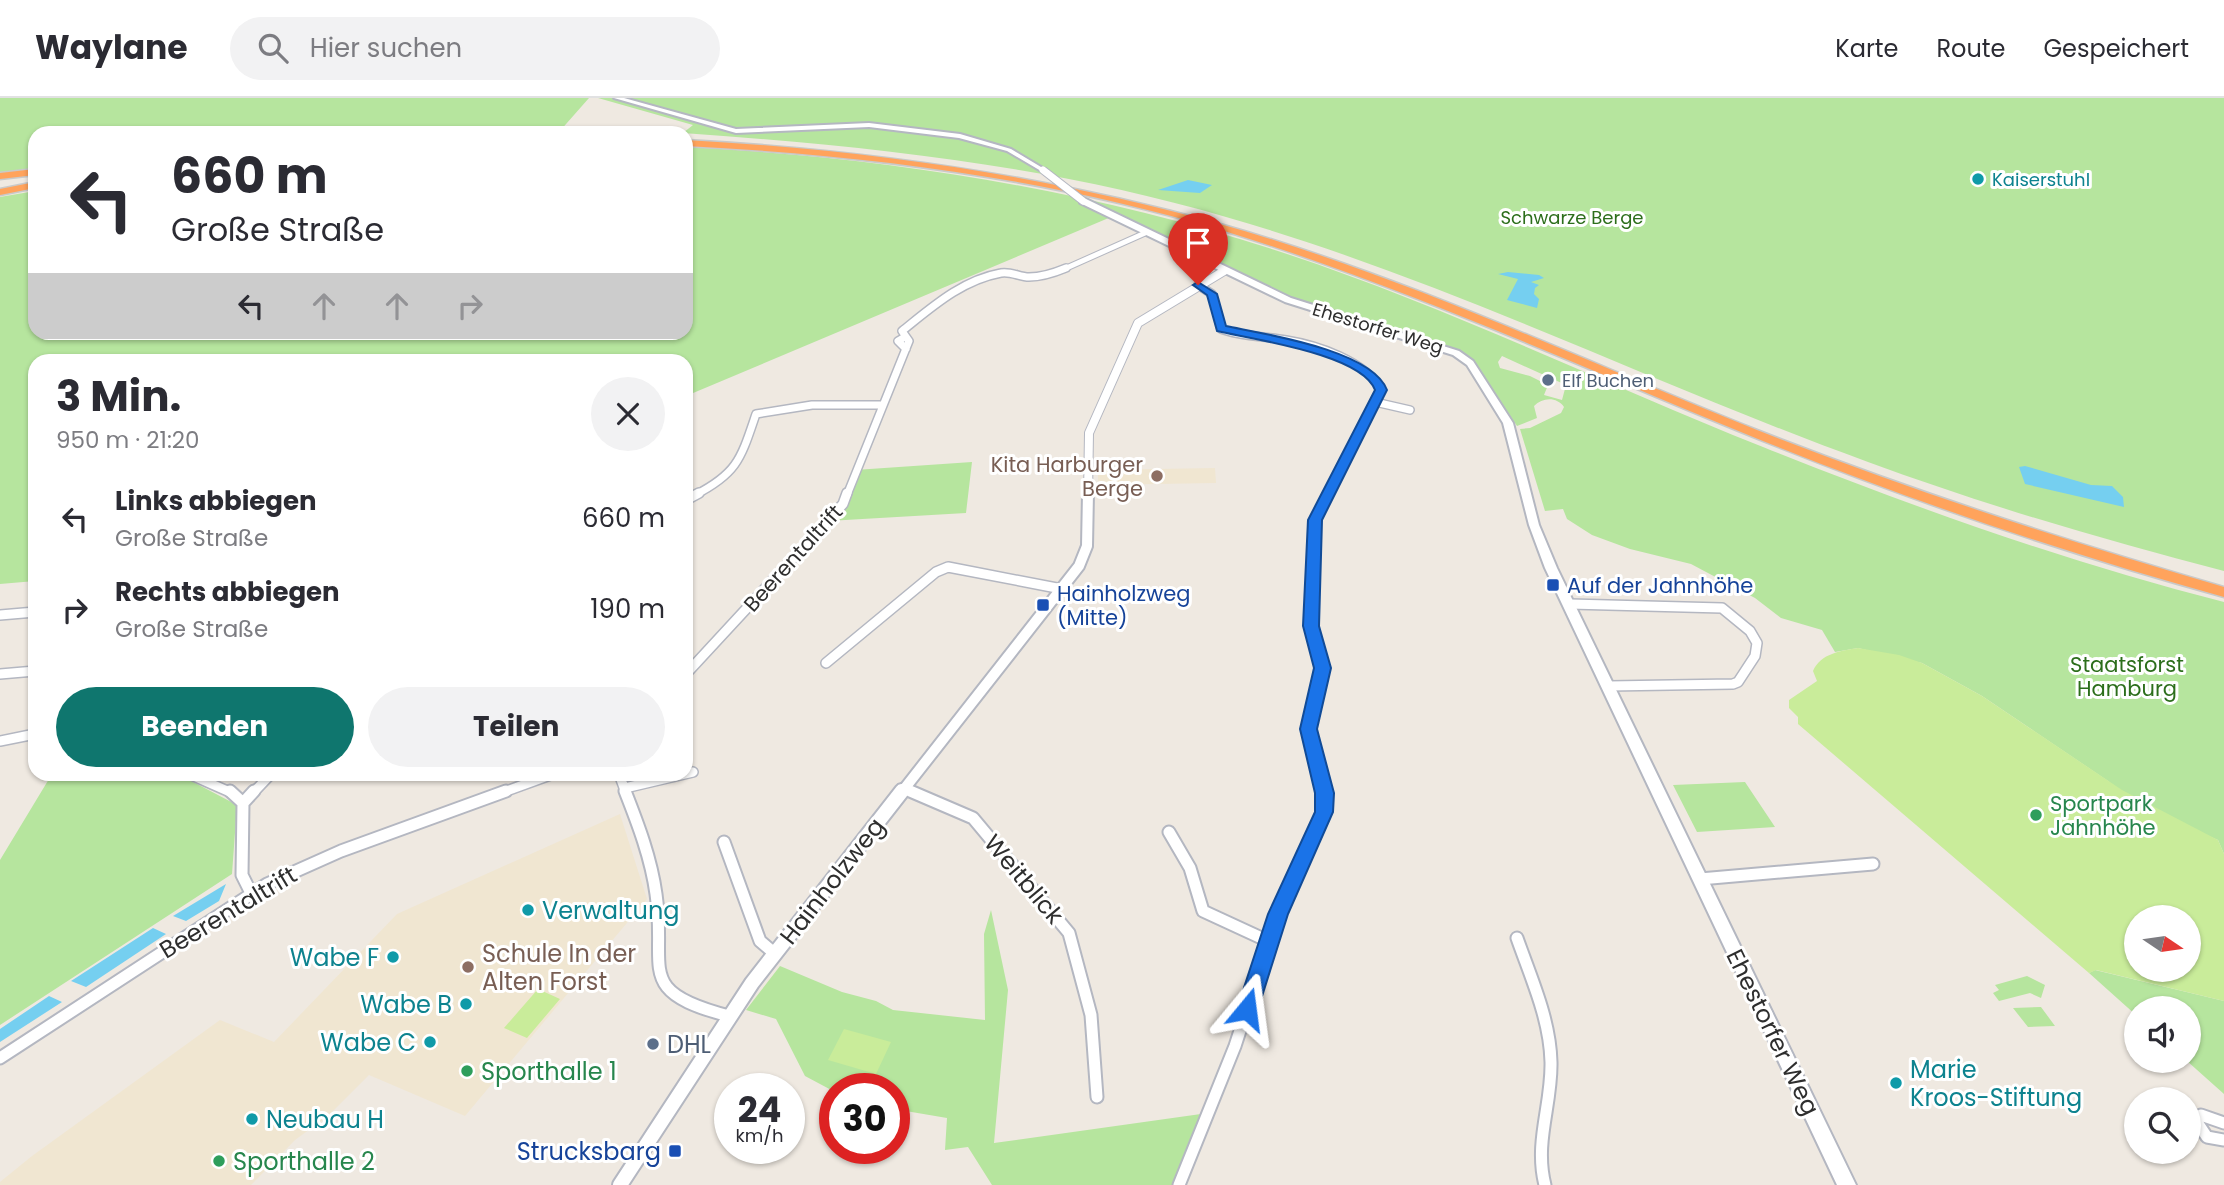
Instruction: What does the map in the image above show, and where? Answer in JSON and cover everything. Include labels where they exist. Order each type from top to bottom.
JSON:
[{"type":"highway","points":[[693,138],[834,148],[951,162],[1063,182],[1202,215],[1309,248],[1412,285],[1863,465],[2075,537],[2224,581]]},
{"type":"highway","points":[[693,143],[815,151],[957,169],[1054,186],[1217,226],[1406,290],[1857,473],[2073,548],[2224,592]]},
{"type":"highway","points":[[0,180],[28,177]]},
{"type":"highway","points":[[0,192],[28,187]]},
{"type":"main road","name":"Ehestorfer Weg","points":[[617,98],[725,129],[758,132],[853,125],[920,130],[993,144],[1018,154],[1083,201],[1224,271],[1288,300],[1466,359],[1508,422],[1536,532],[1847,1185]]},
{"type":"street","name":"Beerentaltrift","points":[[693,666],[843,504],[906,349],[909,340],[902,331],[943,298],[967,284],[1004,272],[1028,277],[1050,275],[1145,233]]},
{"type":"street","name":"Hainholzweg","points":[[620,1185],[729,1016],[774,953],[1083,559],[1087,546],[1089,433],[1140,319],[1224,271]]},
{"type":"street","points":[[1180,1185],[1235,1046],[1268,941],[1325,806],[1308,729],[1323,668],[1311,626],[1315,520],[1381,390],[1378,382],[1353,365],[1299,342],[1221,329],[1212,294],[1198,285]]},
{"type":"street","points":[[1375,402],[1410,410]]},
{"type":"street","points":[[693,496],[717,484],[740,461],[756,414],[812,405],[883,404]]},
{"type":"street","points":[[826,663],[936,572],[948,567],[1062,589]]},
{"type":"street","points":[[1570,604],[1717,607],[1750,631],[1756,643],[1755,656],[1738,682],[1733,684],[1609,686]]},
{"type":"street","points":[[0,615],[28,613]]},
{"type":"street","points":[[0,674],[28,672]]},
{"type":"street","points":[[0,740],[28,735]]},
{"type":"street","points":[[206,781],[229,790],[243,803]]},
{"type":"street","points":[[251,893],[243,875],[243,803],[264,781]]},
{"type":"street","name":"Beerentaltrift","points":[[0,1058],[251,893],[330,856],[533,781]]},
{"type":"street","points":[[622,781],[656,889],[658,953],[662,982],[672,995],[684,1002],[729,1016]]},
{"type":"street","points":[[625,788],[655,781]]},
{"type":"street","name":"Weitblick","points":[[905,789],[973,818],[1069,933],[1091,1015],[1097,1097]]},
{"type":"street","points":[[1169,831],[1190,868],[1203,911],[1268,941]]},
{"type":"street","points":[[724,842],[728,860],[760,941],[763,947],[774,953]]},
{"type":"street","points":[[1700,879],[1873,864]]},
{"type":"street","points":[[1517,937],[1550,1049],[1547,1104],[1538,1150],[1545,1185]]},
{"type":"street","points":[[2224,1123],[2201,1115],[2195,1119],[2207,1137],[2224,1140]]},
{"type":"shaded area","name":"Kita Harburger Berge","points":[[1215,468],[1216,483],[1098,485],[1098,470]]},
{"type":"shaded area","name":"Schule In der Alten Forst","points":[[620,814],[647,899],[465,1116],[369,1075],[328,1116],[295,1140],[251,1185],[0,1185],[0,1182],[32,1156],[220,1020],[274,1042],[397,914]]},
{"type":"green space","points":[[0,98],[589,98],[564,126],[28,126],[28,170],[0,174]]},
{"type":"green space","name":"Schwarze Berge","points":[[598,98],[2224,98],[2224,571],[2045,521],[1912,478],[1788,432],[1389,271],[1226,217],[1159,199],[1025,171],[820,144],[693,134],[693,125]]},
{"type":"green space","name":"Staatsforst Hamburg","points":[[693,147],[836,159],[986,180],[1135,210],[1208,230],[1281,252],[1403,296],[1763,447],[1876,491],[2049,551],[2224,602],[2224,854],[2218,840],[2130,803],[2108,781],[1982,696],[1922,663],[1858,648],[1835,652],[1822,630],[1781,618],[1755,598],[1691,564],[1630,549],[1592,535],[1567,519],[1563,509],[1545,511],[1520,429],[1530,428],[1561,413],[1564,407],[1558,401],[1546,400],[1538,403],[1534,406],[1537,418],[1517,426],[1477,367],[1463,353],[1285,296],[1111,217],[693,393],[693,354],[28,354],[28,582],[0,584],[0,197],[28,192],[28,340],[693,340]],"holes":[[[1502,356],[1566,385],[1562,400],[1544,395],[1548,385],[1530,376],[1500,368],[1498,362]]]},
{"type":"green space","points":[[972,462],[966,513],[828,521],[839,509],[855,470]]},
{"type":"green space","name":"Sportpark Jahnhöhe","points":[[1858,648],[1899,655],[1922,663],[1982,696],[2122,790],[2218,840],[2224,854],[2224,1001],[2146,982],[2202,982],[2202,905],[2124,905],[2124,977],[2096,970],[2089,973],[1798,724],[1798,717],[1789,708],[1789,700],[1817,681],[1813,671],[1821,660],[1832,654]]},
{"type":"green space","points":[[48,781],[191,781],[237,805],[232,874],[0,1025],[0,860]]},
{"type":"green space","points":[[1745,782],[1775,827],[1697,832],[1673,785]]},
{"type":"green space","points":[[991,910],[1008,990],[994,1143],[1208,1113],[1180,1185],[992,1185],[968,1147],[945,1150],[947,1118],[910,1112],[910,1073],[819,1073],[819,1083],[805,1076],[776,1019],[746,1010],[780,966],[842,992],[876,1001],[893,1010],[985,1020],[984,934]]},
{"type":"green space","points":[[2095,970],[2124,977],[2124,982],[2145,982],[2224,1001],[2224,1094],[2200,1073],[2201,996],[2124,996],[2124,1004],[2089,973]]},
{"type":"green space","points":[[2027,976],[2045,985],[2041,998],[2030,993],[1999,1001],[1993,993],[1999,990],[1995,985]]},
{"type":"green space","points":[[538,989],[560,999],[527,1038],[504,1028]]},
{"type":"green space","points":[[2041,1007],[2055,1026],[2028,1027],[2013,1008]]},
{"type":"green space","points":[[844,1029],[891,1042],[876,1073],[828,1060]]},
{"type":"water","points":[[1188,180],[1212,185],[1200,193],[1158,190]]},
{"type":"water","points":[[1508,272],[1539,275],[1544,278],[1531,282],[1539,285],[1534,294],[1539,299],[1537,308],[1507,300],[1518,279],[1498,274]]},
{"type":"water","points":[[2025,466],[2091,485],[2112,486],[2123,497],[2124,507],[2025,484],[2019,467]]},
{"type":"water","points":[[226,884],[219,901],[186,921],[173,916]]},
{"type":"water","points":[[153,928],[166,934],[86,987],[71,981]]},
{"type":"water","points":[[49,996],[62,1002],[0,1042],[0,1029]]},
{"type":"place","name":"Kaiserstuhl","points":[[1978,179]]},
{"type":"place","name":"Elf Buchen","points":[[1548,380]]},
{"type":"place","name":"Kita Harburger Berge","points":[[1157,476]]},
{"type":"place","name":"Auf der Jahnhöhe","points":[[1553,585]]},
{"type":"place","name":"Hainholzweg (Mitte)","points":[[1043,605]]},
{"type":"place","name":"Sportpark Jahnhöhe","points":[[2036,815]]},
{"type":"place","name":"Verwaltung","points":[[528,910]]},
{"type":"place","name":"Wabe F","points":[[393,957]]},
{"type":"place","name":"Schule In der Alten Forst","points":[[468,967]]},
{"type":"place","name":"Wabe B","points":[[466,1004]]},
{"type":"place","name":"Wabe C","points":[[430,1042]]},
{"type":"place","name":"DHL","points":[[653,1044]]},
{"type":"place","name":"Sporthalle 1","points":[[467,1071]]},
{"type":"place","name":"Marie Kroos-Stiftung","points":[[1896,1083]]},
{"type":"place","name":"Neubau H","points":[[252,1119]]},
{"type":"place","name":"Strucksbarg","points":[[675,1151]]},
{"type":"place","name":"Sporthalle 2","points":[[219,1161]]},
{"type":"route","points":[[1198,285],[1212,294],[1218,326],[1221,329],[1307,345],[1368,373],[1378,382],[1381,390],[1318,508],[1315,520],[1311,626],[1323,668],[1322,681],[1308,729],[1325,793],[1325,806],[1319,826],[1278,914],[1247,1009]]}]
